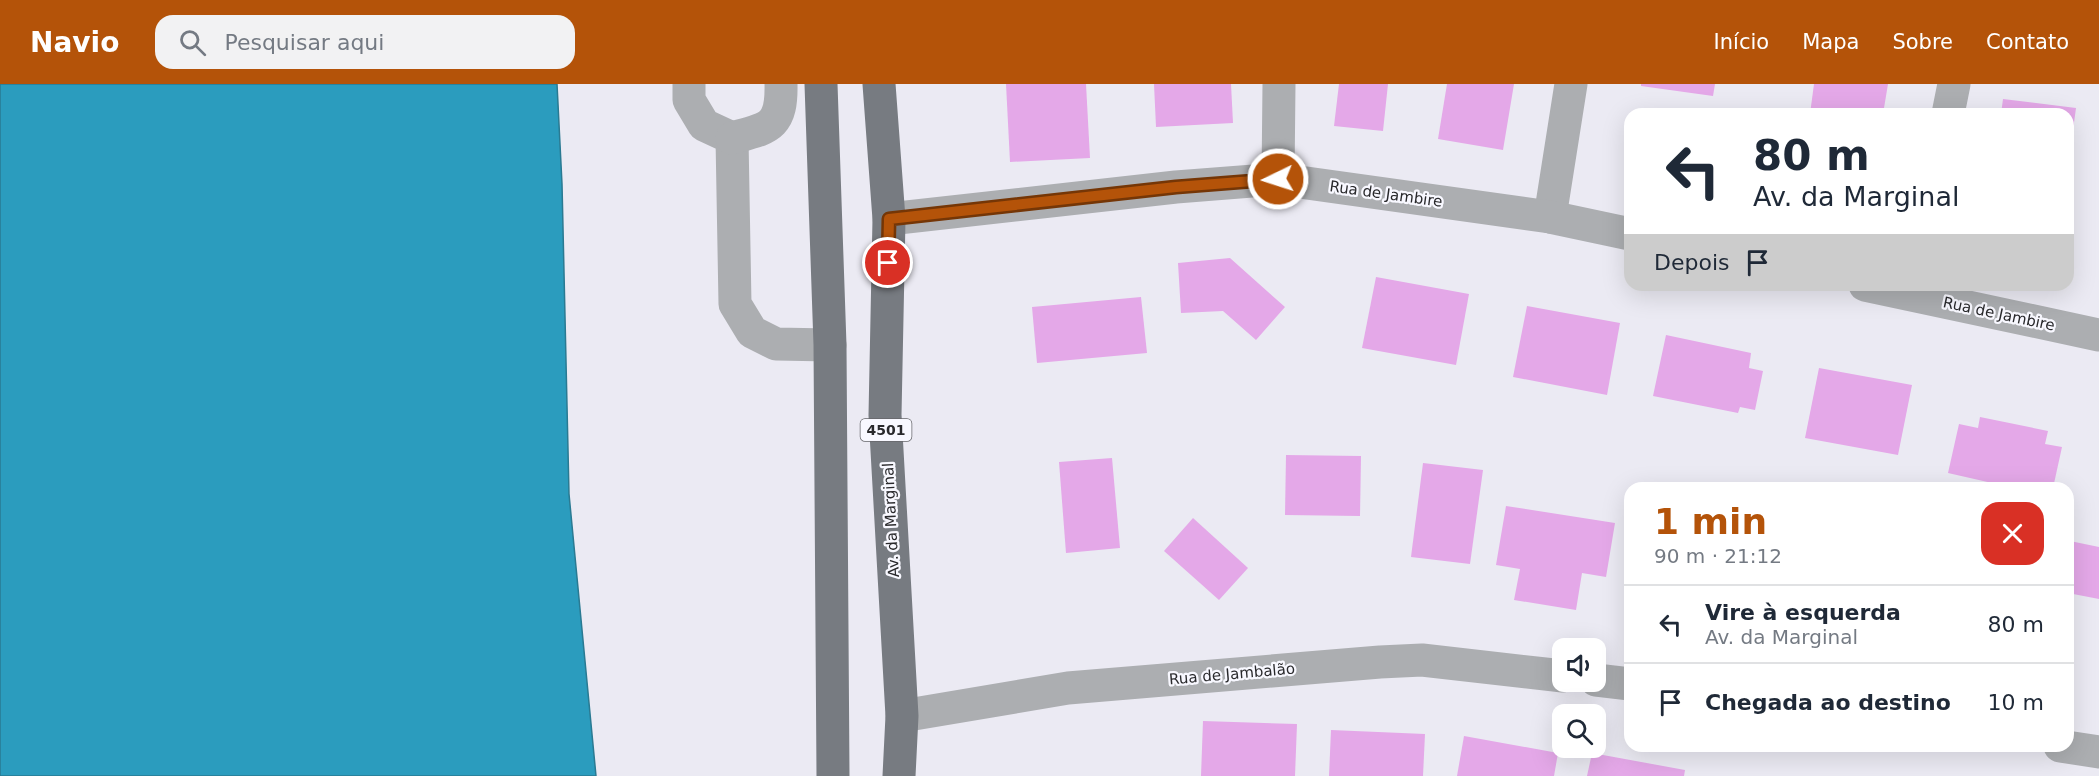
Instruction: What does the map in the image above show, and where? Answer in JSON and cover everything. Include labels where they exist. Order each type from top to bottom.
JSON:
[{"type":"main road","points":[[821,84],[830,345],[833,776]]},
{"type":"main road","name":"Av. da Marginal","points":[[879,84],[889,219],[885,415],[902,716],[899,776]]},
{"type":"street","points":[[688,84],[689,100],[704,125],[732,138],[766,129],[779,113],[782,84]]},
{"type":"street","points":[[1278,179],[1279,84]]},
{"type":"street","points":[[1550,217],[1571,84]]},
{"type":"street","points":[[1949,108],[1954,84]]},
{"type":"street","points":[[732,138],[735,304],[752,332],[776,344],[830,345]]},
{"type":"street","name":"Rua de Jambire","points":[[889,219],[1176,187],[1278,179],[1550,217],[1624,233]]},
{"type":"street","name":"Rua de Jambire","points":[[1918,291],[2099,335]]},
{"type":"street","name":"Rua de Jambalão","points":[[902,716],[1068,688],[1380,662],[1422,660],[1552,675]]},
{"type":"street","points":[[1606,681],[1624,683]]},
{"type":"street","points":[[2074,748],[2099,752]]},
{"type":"water","points":[[0,84],[557,84],[562,184],[569,494],[596,776],[0,776]]},
{"type":"building","points":[[1006,84],[1086,84],[1090,158],[1010,162]]},
{"type":"building","points":[[1154,84],[1231,84],[1233,123],[1156,127]]},
{"type":"building","points":[[1339,84],[1388,84],[1383,131],[1334,126]]},
{"type":"building","points":[[1447,84],[1514,84],[1503,150],[1438,139]]},
{"type":"building","points":[[1641,84],[1715,84],[1713,96],[1641,86]]},
{"type":"building","points":[[1814,84],[1888,84],[1884,108],[1811,108]]},
{"type":"building","points":[[2003,99],[2076,108],[2074,123],[2074,108],[2002,108]]},
{"type":"building","points":[[1230,258],[1285,307],[1256,340],[1223,311],[1181,313],[1178,263]]},
{"type":"building","points":[[1376,277],[1469,294],[1456,365],[1362,348]]},
{"type":"building","points":[[1141,297],[1147,353],[1037,363],[1032,307]]},
{"type":"building","points":[[1527,306],[1620,323],[1607,395],[1513,377]]},
{"type":"building","points":[[1666,335],[1751,353],[1749,368],[1763,371],[1755,410],[1740,407],[1738,413],[1653,396]]},
{"type":"building","points":[[1819,368],[1912,385],[1898,455],[1805,438]]},
{"type":"building","points":[[1980,417],[2048,431],[2045,444],[2062,447],[2054,482],[1988,482],[1948,473],[1959,424],[1978,428]]},
{"type":"building","points":[[1286,455],[1361,456],[1360,516],[1285,515]]},
{"type":"building","points":[[1112,458],[1120,548],[1066,553],[1059,462]]},
{"type":"building","points":[[1423,463],[1483,470],[1470,564],[1411,557]]},
{"type":"building","points":[[1506,506],[1615,523],[1606,577],[1582,573],[1576,610],[1514,600],[1520,569],[1496,565]]},
{"type":"building","points":[[1193,518],[1248,568],[1219,600],[1164,551]]},
{"type":"building","points":[[2074,542],[2099,547],[2099,599],[2074,594]]},
{"type":"building","points":[[1203,721],[1297,724],[1295,776],[1201,776]]},
{"type":"building","points":[[1331,730],[1425,734],[1423,776],[1329,776]]},
{"type":"building","points":[[1464,736],[1552,752],[1552,758],[1557,758],[1554,776],[1457,776]]},
{"type":"building","points":[[1606,756],[1685,770],[1684,776],[1587,776],[1591,758],[1606,758]]},
{"type":"route","points":[[888,263],[889,219],[1176,187],[1278,179]]}]
